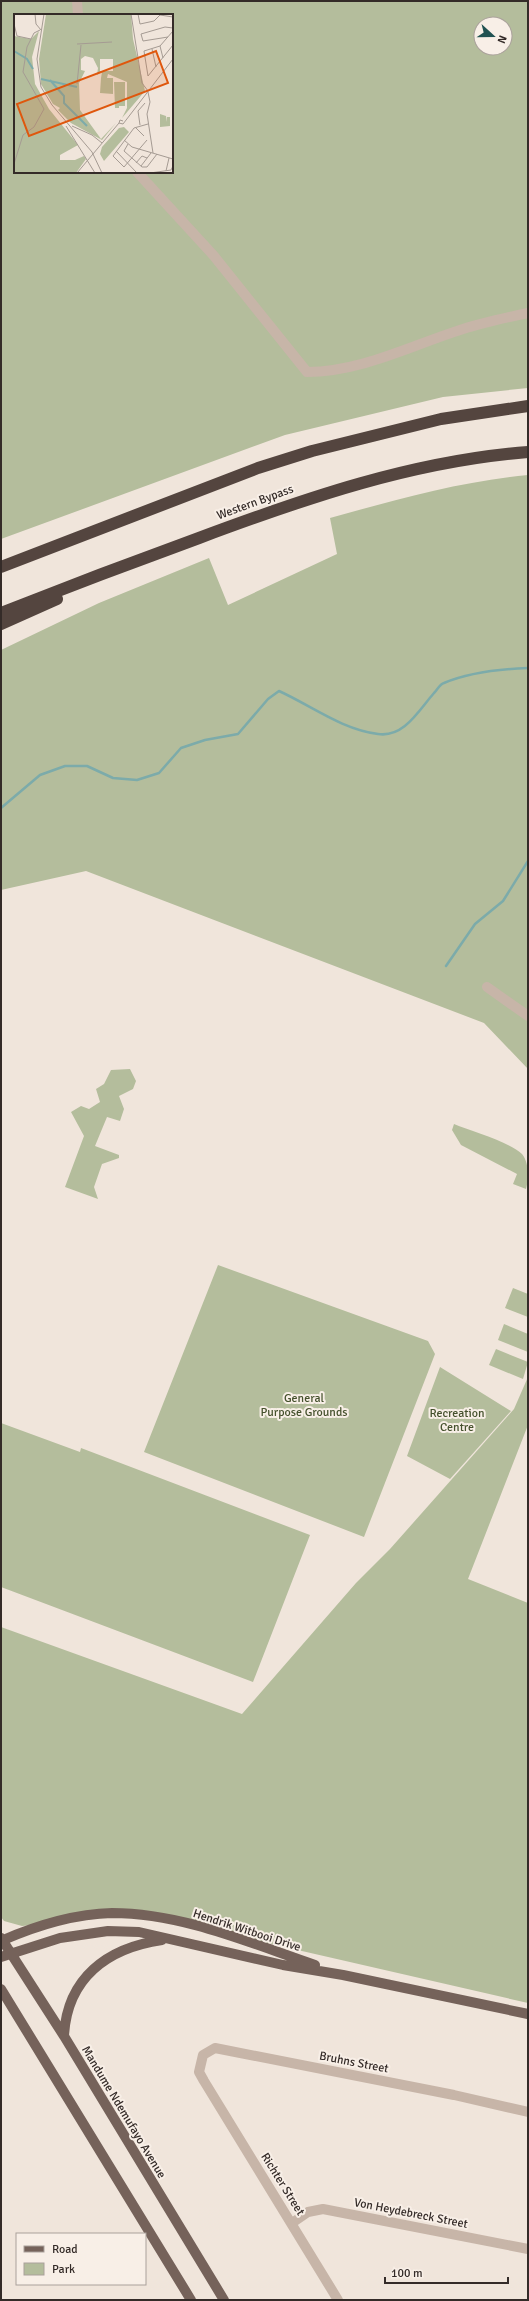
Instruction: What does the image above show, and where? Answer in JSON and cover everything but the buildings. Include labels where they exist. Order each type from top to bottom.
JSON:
[{"type":"highway","points":[[1,567],[258,468],[312,451],[440,418],[528,406]]},
{"type":"highway","name":"Western Bypass","points":[[1,612],[314,496],[377,478],[477,458],[528,452]]},
{"type":"highway","points":[[1,624],[155,555],[222,529]]},
{"type":"main road","name":"Hendrik Witbooi Drive","points":[[2,1940],[74,1917],[113,1913],[133,1915],[191,1925],[234,1937],[343,1975]]},
{"type":"main road","name":"Hendrik Witbooi Drive","points":[[5,1954],[60,1938],[108,1931],[139,1932],[283,1965],[343,1975],[528,2014]]},
{"type":"main road","points":[[64,2036],[68,2009],[81,1983],[95,1967],[115,1953],[146,1942],[170,1938]]},
{"type":"main road","name":"Mandume Ndemufayo Avenue","points":[[2,1940],[5,1954],[64,2036],[224,2300]]},
{"type":"main road","points":[[1,1989],[191,2300]]},
{"type":"street","points":[[77,1],[78,14]]},
{"type":"street","points":[[138,173],[214,256],[307,372],[320,372],[383,358],[458,331],[528,313]]},
{"type":"street","points":[[487,987],[528,1016]]},
{"type":"street","name":"Bruhns Street","points":[[204,2081],[199,2072],[200,2062],[203,2055],[215,2048],[454,2095],[528,2112]]},
{"type":"street","name":"Richter Street","points":[[204,2081],[338,2300]]},
{"type":"street","name":"Von Heydebreck Street","points":[[292,2223],[308,2212],[323,2209],[528,2249]]},
{"type":"green space","points":[[1,1],[528,1],[528,388],[443,397],[285,435],[1,539]]},
{"type":"green space","points":[[528,475],[528,1069],[484,1023],[86,871],[1,890],[1,650],[99,603],[209,558],[228,605],[337,554],[330,518],[453,486]]},
{"type":"green space","points":[[130,1069],[136,1081],[133,1089],[119,1096],[124,1109],[120,1121],[107,1117],[95,1146],[119,1155],[119,1158],[102,1164],[94,1187],[98,1199],[65,1187],[84,1136],[71,1112],[81,1106],[89,1109],[100,1102],[96,1089],[104,1084],[111,1070]]},
{"type":"green space","points":[[454,1124],[500,1141],[522,1154],[526,1161],[528,1171],[526,1189],[513,1184],[517,1174],[461,1145],[452,1130]]},
{"type":"green space","name":"General Purpose Grounds","points":[[218,1265],[428,1341],[435,1354],[364,1537],[144,1452]]},
{"type":"green space","points":[[513,1288],[528,1294],[528,1317],[505,1308]]},
{"type":"green space","points":[[504,1324],[528,1334],[528,1352],[498,1340]]},
{"type":"green space","points":[[496,1349],[528,1362],[523,1379],[489,1365]]},
{"type":"green space","name":"Recreation Centre","points":[[440,1367],[511,1411],[450,1479],[407,1456]]},
{"type":"green space","points":[[528,1377],[528,1425],[468,1579],[528,1603],[528,2003],[158,1918],[133,1915],[22,1926],[4,1921],[1,1917],[1,1627],[242,1714],[356,1583],[390,1549],[514,1409]]},
{"type":"green space","points":[[1,1423],[80,1452],[81,1448],[310,1535],[253,1682],[1,1587]]},
{"type":"waterway","points":[[1,808],[40,775],[65,766],[87,766],[113,778],[137,780],[159,773],[181,748],[205,740],[238,734],[268,699],[279,691],[339,722],[364,731],[387,734],[396,732],[410,721],[443,684],[464,676],[496,670],[528,668]]},
{"type":"waterway","points":[[446,966],[475,924],[503,901],[528,861]]}]
